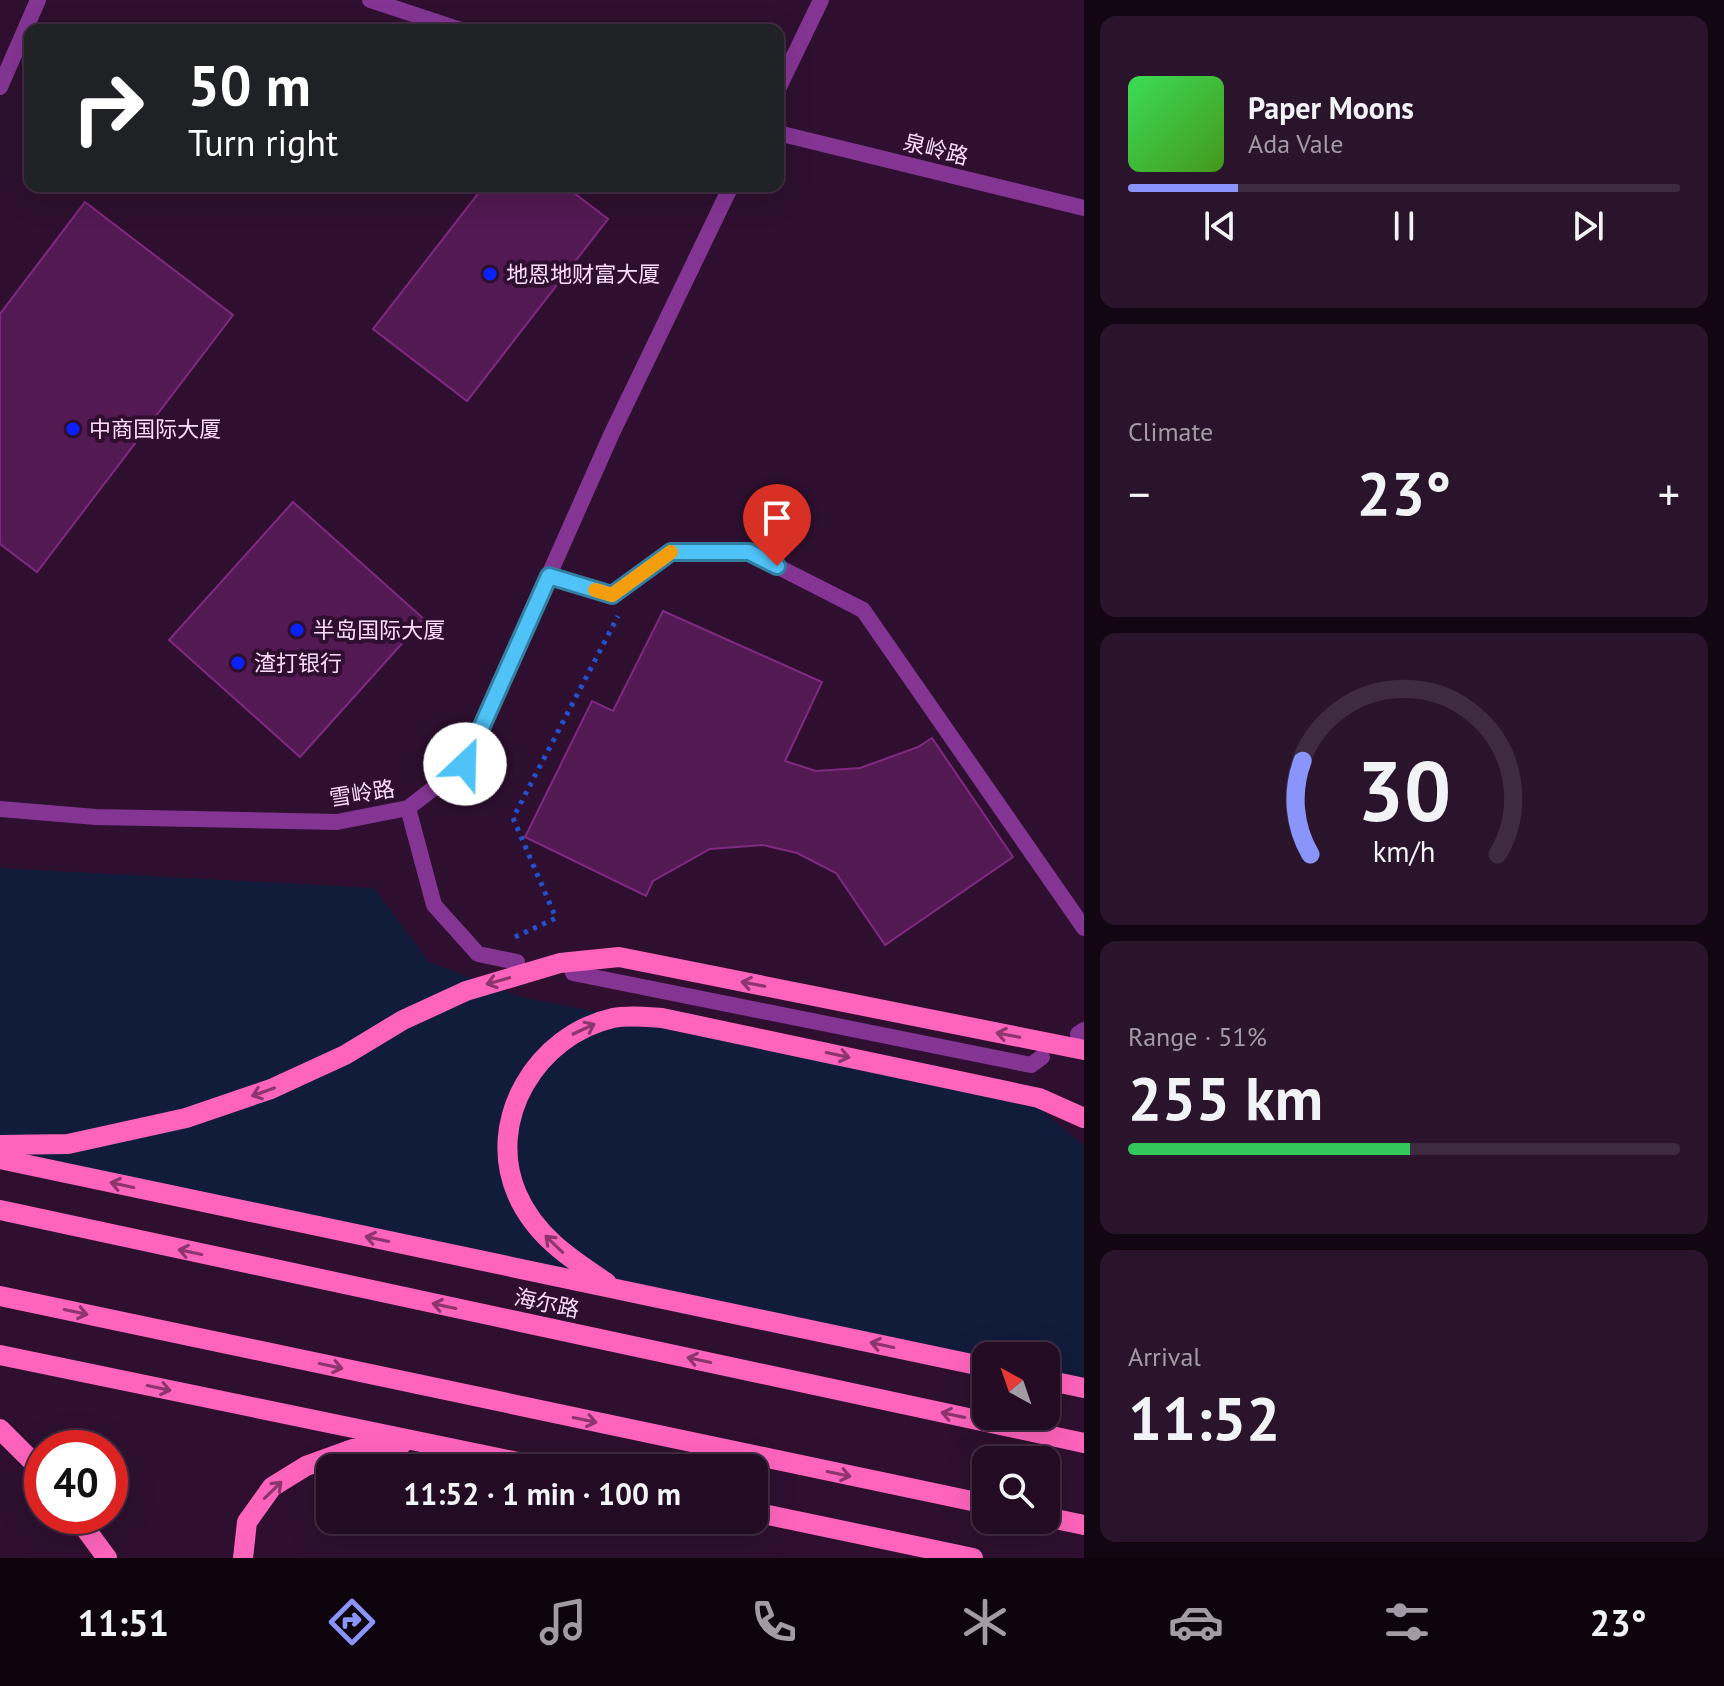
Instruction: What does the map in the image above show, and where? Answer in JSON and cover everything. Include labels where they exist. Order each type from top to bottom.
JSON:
[{"type":"main road","points":[[0,1145],[68,1144],[186,1118],[271,1089],[345,1055],[403,1020],[466,991],[560,963],[619,957],[1082,1038]]},
{"type":"main road","points":[[617,1289],[562,1252],[535,1225],[516,1193],[508,1155],[511,1123],[520,1088],[541,1058],[568,1037],[594,1024],[614,1018],[662,1018],[1039,1098],[1084,1118]]},
{"type":"main road","points":[[0,1159],[972,1364]]},
{"type":"main road","name":"海尔路","points":[[0,1210],[1084,1443]]},
{"type":"main road","points":[[0,1296],[972,1501]]},
{"type":"main road","points":[[0,1355],[480,1454]]},
{"type":"main road","points":[[1060,1383],[1084,1388]]},
{"type":"main road","points":[[0,1429],[24,1453]]},
{"type":"main road","points":[[243,1558],[247,1522],[272,1487],[306,1466],[353,1449],[418,1441]]},
{"type":"main road","points":[[768,1515],[973,1558]]},
{"type":"main road","points":[[1060,1520],[1084,1525]]},
{"type":"main road","points":[[89,1534],[107,1558]]},
{"type":"street","points":[[28,24],[38,0]]},
{"type":"street","points":[[370,0],[443,24]]},
{"type":"street","points":[[784,77],[821,0]]},
{"type":"street","points":[[0,87],[24,32]]},
{"type":"street","name":"泉岭路","points":[[784,134],[1084,208]]},
{"type":"street","name":"雪岭路","points":[[0,809],[96,817],[337,822],[408,808],[465,764],[612,433],[728,192]]},
{"type":"street","points":[[549,576],[612,595],[671,552],[749,552],[863,610],[1084,928]]},
{"type":"street","points":[[408,808],[434,905],[478,954],[517,962]]},
{"type":"street","points":[[573,973],[1031,1065],[1042,1057]]},
{"type":"path","points":[[478,954],[556,918],[513,818],[638,576]]},
{"type":"shaded area","points":[[0,868],[374,888],[429,962],[521,997],[1024,1095],[1084,1146],[1084,1383],[1060,1378],[1060,1342],[972,1342],[972,1359],[0,1154]]},
{"type":"building","name":"地恩地财富大厦","points":[[479,192],[573,192],[608,219],[467,401],[373,329]]},
{"type":"building","name":"中商国际大厦","points":[[85,202],[233,315],[37,572],[0,544],[0,314]]},
{"type":"building","name":"半岛国际大厦","points":[[293,502],[424,619],[300,757],[169,640]]},
{"type":"building","points":[[663,611],[822,682],[785,761],[816,771],[860,768],[918,747],[932,738],[1013,857],[885,945],[836,873],[797,853],[763,845],[710,849],[653,881],[646,896],[525,837],[592,701],[613,711]]},
{"type":"slow traffic","points":[[595,590],[612,595],[671,552]]},
{"type":"place","name":"地恩地财富大厦","points":[[490,274]]},
{"type":"place","name":"中商国际大厦","points":[[73,429]]},
{"type":"place","name":"半岛国际大厦","points":[[297,630]]},
{"type":"place","name":"渣打银行","points":[[238,663]]},
{"type":"route","points":[[465,764],[549,576],[612,595],[671,552],[749,552],[777,566]]}]
